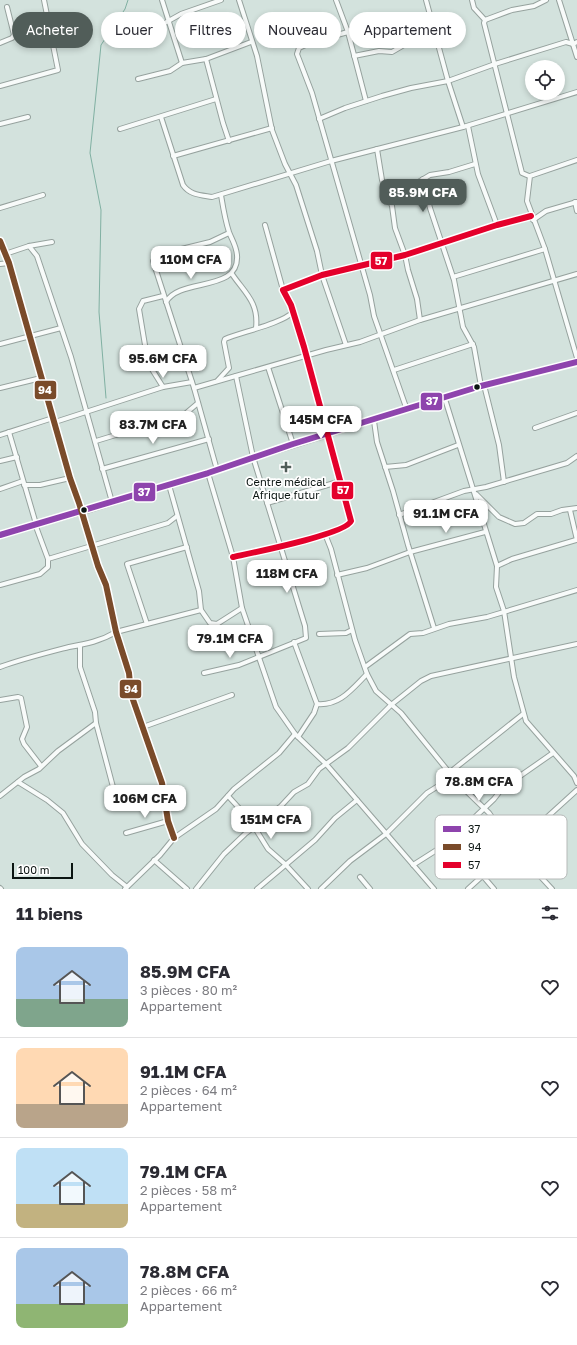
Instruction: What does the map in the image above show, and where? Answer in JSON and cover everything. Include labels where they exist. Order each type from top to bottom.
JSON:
[{"type":"street","points":[[0,86],[58,70],[44,0]]},
{"type":"street","points":[[162,0],[182,63]]},
{"type":"street","points":[[168,22],[181,14],[221,0]]},
{"type":"street","points":[[239,0],[256,56],[272,128],[284,164],[290,173],[302,204],[322,276],[346,345]]},
{"type":"street","points":[[336,0],[348,32],[366,101]]},
{"type":"street","points":[[426,0],[429,12]]},
{"type":"street","points":[[472,0],[474,8],[485,20],[484,23],[522,173],[529,176],[577,160]]},
{"type":"street","points":[[485,20],[512,10],[534,6],[546,0]]},
{"type":"street","points":[[565,0],[559,1],[575,43],[577,57]]},
{"type":"street","points":[[0,43],[12,38],[14,35],[7,7]]},
{"type":"street","points":[[348,32],[306,44],[298,50],[302,70],[319,119],[362,266],[374,316],[407,410]]},
{"type":"street","points":[[138,79],[170,71],[182,63],[206,59],[251,42]]},
{"type":"street","points":[[319,119],[366,101],[411,88],[448,81],[495,64],[566,42],[575,43]]},
{"type":"street","points":[[354,56],[379,51],[395,51],[400,48]]},
{"type":"street","points":[[439,48],[463,127]]},
{"type":"street","points":[[206,59],[229,141]]},
{"type":"street","points":[[161,117],[180,181],[189,192],[201,196],[221,195],[331,161],[468,126],[577,92]]},
{"type":"street","points":[[120,129],[216,99]]},
{"type":"street","points":[[0,124],[28,117]]},
{"type":"street","points":[[468,126],[475,164],[497,225]]},
{"type":"street","points":[[173,156],[272,128]]},
{"type":"street","points":[[377,149],[386,188],[392,206],[395,228],[405,255],[417,299],[420,320]]},
{"type":"street","points":[[386,188],[415,184],[434,174],[449,172],[475,164]]},
{"type":"street","points":[[529,176],[526,198],[532,218],[545,249],[577,358]]},
{"type":"street","points":[[423,179],[430,208],[453,277],[465,332],[473,344],[482,386],[499,445],[504,482]]},
{"type":"street","points":[[0,208],[43,195]]},
{"type":"street","points":[[166,302],[176,292],[232,274],[235,268],[237,256],[234,240],[229,233],[221,195]]},
{"type":"street","points":[[283,290],[322,276],[405,255],[497,225],[532,218],[546,211],[576,202],[577,211]]},
{"type":"street","points":[[233,557],[282,547],[325,534],[348,526],[351,521],[291,305],[283,290],[265,225]]},
{"type":"street","points":[[217,470],[194,388],[163,296],[153,261],[154,257],[210,242],[229,233]]},
{"type":"street","points":[[0,241],[9,263],[70,478],[82,512],[91,546],[106,585],[116,632],[129,673],[131,694],[143,726],[150,753],[162,783],[168,821],[174,838]]},
{"type":"street","points":[[5,254],[29,246],[52,242]]},
{"type":"street","points":[[29,246],[37,256],[61,328],[86,413],[96,441],[102,469],[112,502]]},
{"type":"street","points":[[453,277],[545,249]]},
{"type":"street","points":[[0,264],[9,263]]},
{"type":"street","points":[[232,274],[250,298],[256,318],[256,328]]},
{"type":"street","points":[[194,388],[306,357],[381,334],[420,320],[459,310],[553,280],[577,274]]},
{"type":"street","points":[[163,296],[143,301],[138,308],[148,363],[163,387]]},
{"type":"street","points":[[218,381],[229,368],[224,340],[286,319],[293,312]]},
{"type":"street","points":[[0,344],[61,328]]},
{"type":"street","points":[[394,370],[473,344]]},
{"type":"street","points":[[0,535],[82,512],[208,473],[293,444],[374,421],[482,386],[577,362]]},
{"type":"street","points":[[268,367],[293,444]]},
{"type":"street","points":[[204,673],[229,668],[306,638],[305,626],[282,547],[253,457],[236,376]]},
{"type":"street","points":[[0,388],[41,378]]},
{"type":"street","points":[[0,435],[86,413],[163,387],[192,382]]},
{"type":"street","points":[[445,399],[458,445],[474,490],[497,566],[496,587],[504,611],[511,658],[523,714],[526,721],[574,776],[577,783]]},
{"type":"street","points":[[96,441],[185,414],[198,402]]},
{"type":"street","points":[[534,428],[577,413]]},
{"type":"street","points":[[374,421],[377,442],[434,628]]},
{"type":"street","points":[[0,585],[40,574],[48,567],[48,559],[35,524],[9,432]]},
{"type":"street","points":[[102,469],[209,439]]},
{"type":"street","points":[[385,466],[406,465],[458,445]]},
{"type":"street","points":[[0,461],[17,456]]},
{"type":"street","points":[[399,515],[474,490],[567,463],[577,456]]},
{"type":"street","points":[[208,473],[233,557],[242,608],[276,707],[296,736],[326,764],[434,889]]},
{"type":"street","points":[[0,489],[23,483],[40,485],[70,478]]},
{"type":"street","points":[[267,503],[341,481]]},
{"type":"street","points":[[169,485],[199,591],[201,610],[210,623],[217,624],[242,608]]},
{"type":"street","points":[[474,490],[499,517],[515,524],[524,523],[537,514],[550,514],[562,510],[577,508]]},
{"type":"street","points":[[497,566],[512,559],[577,540],[570,510]]},
{"type":"street","points":[[48,559],[168,523],[177,516]]},
{"type":"street","points":[[337,575],[380,564],[410,552],[486,532]]},
{"type":"street","points":[[325,534],[352,630],[367,674],[376,690],[401,714],[450,774],[489,815]]},
{"type":"street","points":[[148,624],[127,564],[187,547]]},
{"type":"street","points":[[365,667],[407,636],[434,628],[488,617],[577,590]]},
{"type":"street","points":[[0,667],[97,642],[116,632],[173,619],[201,610]]},
{"type":"street","points":[[319,634],[346,633],[352,630]]},
{"type":"street","points":[[18,782],[47,800],[63,813],[82,844],[126,888],[174,838],[216,809],[234,788],[278,753],[296,736],[314,713],[317,704],[294,642]]},
{"type":"street","points":[[196,889],[224,854],[245,834],[281,806],[294,792],[308,784],[319,770],[348,748],[391,705],[426,678],[577,644]]},
{"type":"street","points":[[80,646],[80,667],[95,712],[96,723],[113,787]]},
{"type":"street","points":[[317,704],[330,704],[340,699],[349,693],[367,674]]},
{"type":"street","points":[[143,726],[232,695]]},
{"type":"street","points":[[0,700],[18,696],[21,698],[27,727],[22,739],[24,744],[41,766]]},
{"type":"street","points":[[321,889],[350,861],[386,834],[427,793],[443,783],[450,774],[523,714]]},
{"type":"street","points":[[0,796],[41,766],[58,750],[96,723]]},
{"type":"street","points":[[477,815],[507,782],[520,776],[553,752]]},
{"type":"street","points":[[549,815],[577,790]]},
{"type":"street","points":[[228,796],[255,827],[268,849],[285,864],[308,889]]},
{"type":"street","points":[[257,889],[315,840],[335,818],[357,800]]},
{"type":"street","points":[[126,833],[168,821]]},
{"type":"street","points":[[413,865],[435,851]]},
{"type":"street","points":[[154,860],[188,889]]},
{"type":"street","points":[[360,877],[370,889]]},
{"type":"street","points":[[468,889],[478,879]]},
{"type":"street","points":[[485,879],[494,889]]},
{"type":"street","points":[[543,879],[552,889]]},
{"type":"waterway","points":[[106,398],[99,312],[101,210],[90,153],[101,45],[125,9],[128,0]]},
{"type":"transit line","name":"57","points":[[233,557],[333,532],[351,521],[304,347],[291,305],[283,290],[322,275],[405,255],[497,225],[531,216]]},
{"type":"transit line","name":"94","points":[[0,241],[9,263],[70,478],[98,566],[106,585],[116,632],[129,673],[131,694],[162,783],[168,821],[174,838]]},
{"type":"transit line","name":"37","points":[[0,535],[208,473],[293,444],[481,386],[577,362]]},
{"type":"place","name":"Centre médical Afrique futur","points":[[286,467]]}]
